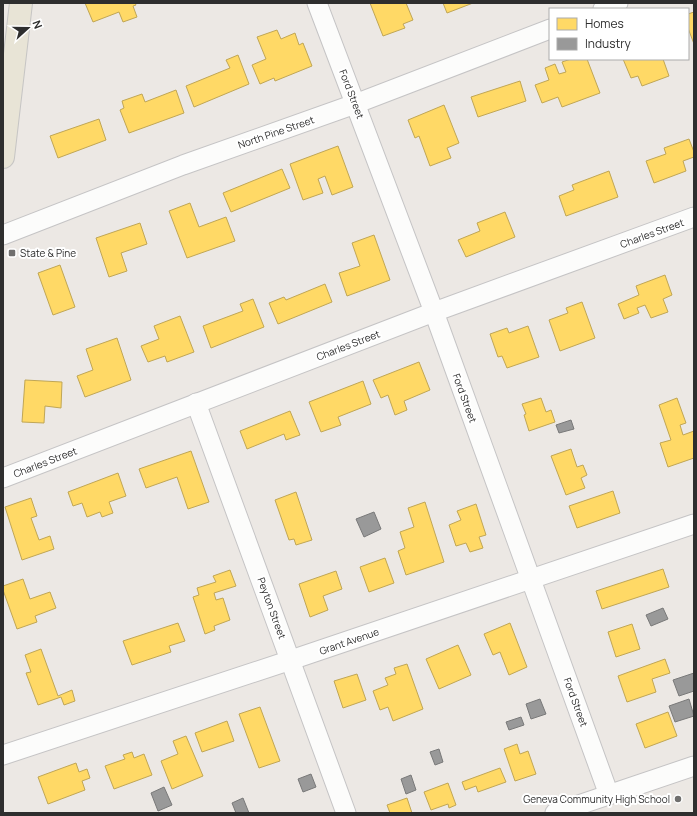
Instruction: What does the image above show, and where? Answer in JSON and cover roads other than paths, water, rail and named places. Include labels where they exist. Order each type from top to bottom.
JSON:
[{"type":"main road","points":[[3,157],[21,3]]},
{"type":"street","name":"Ford Street","points":[[317,3],[434,312],[609,794]]},
{"type":"street","points":[[606,8],[618,3]]},
{"type":"street","name":"North Pine Street","points":[[3,235],[183,164],[355,104],[549,29]]},
{"type":"street","name":"Charles Street","points":[[3,478],[434,312],[694,217]]},
{"type":"street","name":"Peyton Street","points":[[196,404],[346,813]]},
{"type":"street","name":"Grant Avenue","points":[[3,755],[291,660],[694,524]]},
{"type":"street","points":[[555,813],[694,766]]},
{"type":"place","name":"State & Pine","points":[[12,253]]},
{"type":"place","name":"Geneva Community High School","points":[[678,799]]}]
